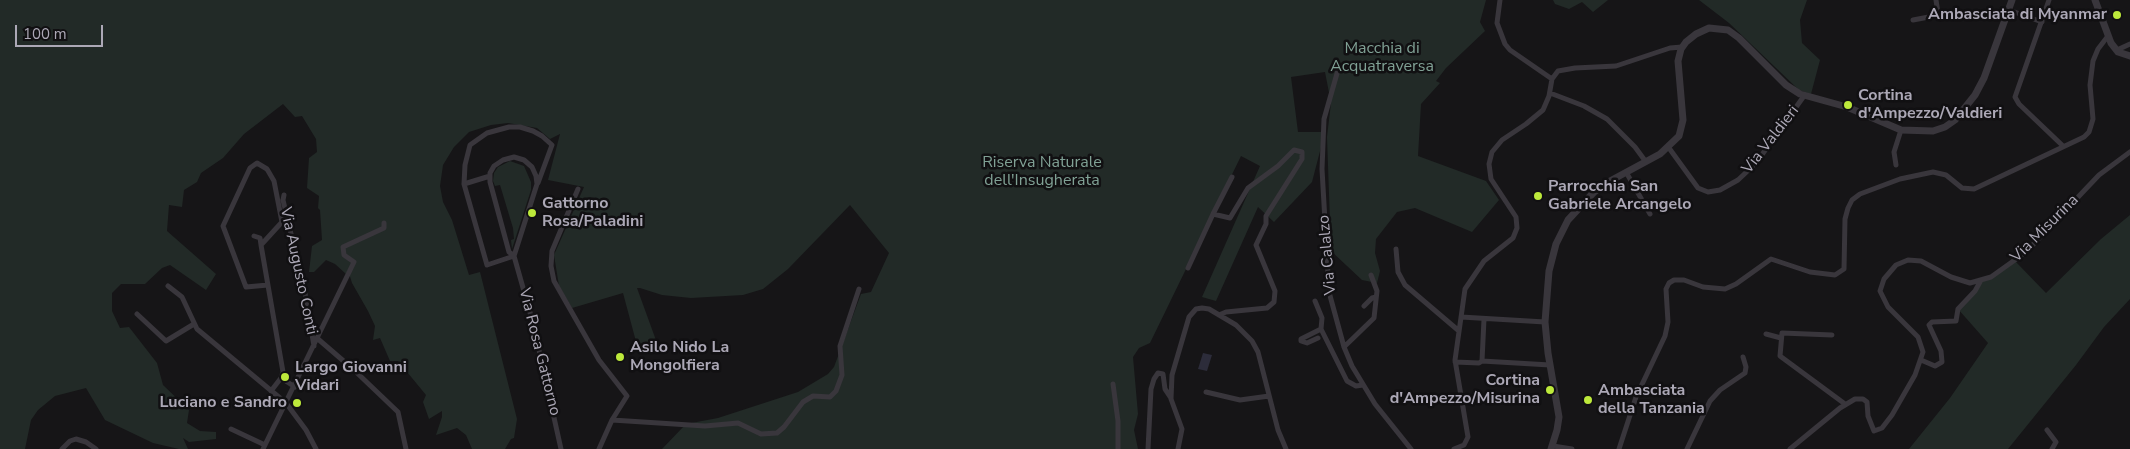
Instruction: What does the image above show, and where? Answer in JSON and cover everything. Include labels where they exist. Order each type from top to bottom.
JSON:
[{"type":"street","points":[[1500,0],[1497,23],[1505,44],[1510,50],[1552,79]]},
{"type":"street","points":[[1913,20],[1934,16],[1938,13],[1936,0]]},
{"type":"street","points":[[1454,449],[1464,445],[1468,437],[1456,362],[1464,295],[1469,282],[1486,258],[1515,236],[1517,228],[1516,217],[1491,179],[1489,164],[1492,152],[1502,140],[1540,113],[1545,107],[1555,74],[1563,69],[1616,66],[1670,48],[1682,47],[1703,30],[1716,28],[1728,30],[1740,38],[1792,89],[1804,96],[1847,106],[1901,130],[1921,132],[1938,130],[1962,114],[1975,96],[1984,78],[2012,0]]},
{"type":"street","points":[[2049,0],[2017,88],[2016,100],[2063,146]]},
{"type":"street","points":[[2096,0],[2108,36],[2117,50],[2130,56]]},
{"type":"street","points":[[2009,10],[2042,22]]},
{"type":"street","points":[[1619,449],[1636,397],[1666,336],[1668,322],[1666,289],[1670,283],[1674,280],[1684,280],[1703,287],[1725,289],[1741,281],[1764,262],[1771,259],[1810,272],[1835,276],[1844,269],[1846,212],[1852,200],[1860,194],[1900,178],[1933,172],[1946,175],[1962,188],[1974,189],[2084,137],[2091,128],[2093,119],[2090,85],[2092,66],[2098,49],[2108,36]]},
{"type":"street","points":[[2117,50],[2130,44]]},
{"type":"street","points":[[1572,449],[1552,447],[1559,417],[1550,365],[1546,322],[1549,270],[1562,229],[1589,197],[1610,181],[1669,148],[1679,136],[1683,120],[1677,66],[1682,47]]},
{"type":"street","name":"Via Calalzo","points":[[1338,70],[1333,81],[1324,119],[1322,169],[1328,283],[1344,347],[1363,386],[1374,404],[1411,449]]},
{"type":"street","points":[[1550,93],[1584,106],[1607,119],[1629,141],[1646,162]]},
{"type":"street","name":"Via Valdieri","points":[[1669,148],[1698,188],[1708,192],[1720,190],[1738,180],[1756,163],[1804,96]]},
{"type":"street","points":[[514,127],[538,133],[552,145],[537,188],[514,256],[487,265],[464,184],[466,156],[472,143],[494,130],[514,127]]},
{"type":"street","points":[[1896,165],[1894,152],[1901,130]]},
{"type":"street","points":[[1214,214],[1230,218],[1248,188],[1278,166],[1294,150],[1302,152],[1302,159],[1266,216],[1266,224],[1256,245],[1275,291],[1274,302],[1267,308],[1226,312],[1219,315]]},
{"type":"street","name":"Via Misurina","points":[[1980,282],[2002,270],[2026,252],[2078,195],[2099,175],[2130,152]]},
{"type":"street","points":[[464,184],[490,176],[492,170],[499,162],[508,158],[517,158],[524,160],[533,168],[537,188]]},
{"type":"street","points":[[262,245],[280,226],[282,221],[274,181],[267,169],[257,163],[250,168],[223,226],[246,287],[268,285]]},
{"type":"street","points":[[1626,172],[1650,214]]},
{"type":"street","name":"Via Rosa Gattorno","points":[[490,176],[491,189],[509,252],[514,256],[538,342],[561,449]]},
{"type":"street","points":[[1188,268],[1232,177]]},
{"type":"street","points":[[578,190],[551,255],[551,270],[554,281],[599,360],[626,394],[626,400],[612,420],[598,449]]},
{"type":"street","name":"Via Augusto Conti","points":[[284,195],[283,200],[305,293],[314,347]]},
{"type":"street","name":"Via Augusto Conti","points":[[286,403],[354,262],[344,255],[343,247],[384,228],[384,223]]},
{"type":"street","points":[[254,236],[260,238],[262,245],[282,366],[281,378],[271,391]]},
{"type":"street","points":[[1396,248],[1398,272],[1405,285],[1459,331]]},
{"type":"street","points":[[1790,449],[1845,404],[1858,398],[1866,400],[1871,428],[1874,431],[1879,430],[1892,415],[1921,360],[1923,352],[1921,341],[1891,311],[1883,298],[1880,287],[1887,274],[1899,264],[1915,260],[1926,263],[1960,281],[1980,282]]},
{"type":"street","points":[[1344,347],[1374,318],[1376,287],[1371,275]]},
{"type":"street","points":[[1921,360],[1935,366],[1940,364],[1942,359],[1941,351],[1929,325],[1932,322],[1956,321],[1958,309],[1975,291],[1980,282]]},
{"type":"street","points":[[168,286],[182,297],[197,329],[286,403],[306,430],[316,449]]},
{"type":"street","points":[[612,420],[705,426],[738,423],[761,434],[777,433],[806,400],[815,396],[830,397],[836,391],[842,375],[840,346],[859,290]]},
{"type":"street","points":[[1364,306],[1372,298],[1376,297]]},
{"type":"street","points":[[1315,301],[1322,318],[1321,329],[1347,381],[1350,384],[1363,386]]},
{"type":"street","points":[[1171,399],[1172,375],[1189,317],[1199,308],[1209,309],[1240,327],[1252,341],[1258,352],[1282,442],[1286,449]]},
{"type":"street","points":[[137,314],[165,341],[194,324]]},
{"type":"street","points":[[1461,317],[1546,322]]},
{"type":"street","points":[[1482,360],[1484,319]]},
{"type":"street","points":[[1318,338],[1307,343],[1301,342],[1301,339],[1321,329]]},
{"type":"street","points":[[1832,335],[1783,333],[1781,338],[1782,358],[1845,404]]},
{"type":"street","points":[[1766,334],[1781,338]]},
{"type":"street","points":[[318,339],[398,412],[406,449]]},
{"type":"street","points":[[1687,449],[1710,401],[1720,390],[1745,373],[1746,368],[1743,357]]},
{"type":"street","points":[[1456,362],[1479,363],[1482,360],[1550,365]]},
{"type":"street","points":[[1148,449],[1151,389],[1158,373],[1163,374],[1166,391],[1182,424],[1178,449]]},
{"type":"street","points":[[281,378],[295,387]]},
{"type":"street","points":[[1113,384],[1118,421],[1118,449]]},
{"type":"street","points":[[1206,392],[1240,400],[1269,396]]},
{"type":"street","points":[[231,429],[264,447],[286,403]]},
{"type":"street","points":[[2047,430],[2056,442],[2052,449]]},
{"type":"street","points":[[62,449],[70,441],[76,439],[86,442],[96,449]]},
{"type":"green space","name":"Riserva Naturale dell'Insugherata","points":[[0,0],[1486,0],[1480,22],[1485,31],[1446,68],[1436,81],[1440,83],[1421,104],[1418,156],[1486,181],[1499,200],[1472,232],[1415,208],[1397,212],[1376,239],[1375,253],[1380,271],[1377,283],[1362,280],[1331,251],[1327,137],[1331,103],[1325,72],[1291,77],[1298,132],[1325,132],[1312,182],[1274,222],[1258,207],[1216,301],[1202,297],[1260,166],[1241,156],[1150,343],[1139,348],[1133,357],[1138,414],[1134,430],[1138,449],[662,449],[686,424],[718,418],[798,392],[828,374],[834,367],[861,294],[871,292],[889,253],[850,205],[788,269],[763,289],[743,295],[691,298],[662,295],[637,288],[657,343],[638,349],[623,293],[572,308],[559,286],[554,255],[584,187],[548,180],[560,134],[550,139],[537,128],[508,123],[491,125],[469,132],[454,147],[443,165],[440,186],[443,202],[452,220],[469,275],[480,272],[517,419],[514,438],[511,439],[505,449],[472,449],[466,435],[457,428],[436,435],[442,411],[429,419],[423,402],[426,395],[398,361],[390,361],[380,338],[373,340],[375,326],[352,283],[348,270],[346,274],[335,264],[326,260],[314,272],[309,272],[312,246],[322,240],[320,210],[318,208],[319,196],[307,188],[309,158],[317,152],[316,139],[302,116],[295,117],[283,104],[244,134],[223,158],[201,173],[197,182],[184,190],[182,207],[169,205],[167,231],[216,274],[206,290],[170,265],[162,268],[145,284],[121,284],[112,293],[112,311],[120,328],[129,327],[157,363],[163,385],[189,410],[187,423],[200,431],[216,432],[216,439],[189,442],[183,438],[188,449],[179,449],[153,443],[105,420],[86,388],[55,396],[38,410],[31,420],[25,449],[0,449]]},
{"type":"green space","points":[[1553,0],[1608,0],[1593,12],[1582,2],[1569,9],[1555,4]]},
{"type":"green space","points":[[1699,0],[1807,0],[1800,20],[1802,43],[1820,60],[1811,94],[1799,90],[1729,23]]},
{"type":"green space","points":[[510,161],[524,166],[531,182],[531,190],[512,249],[511,240],[514,239],[513,228],[500,185],[495,186],[493,181],[494,173],[498,167]]},
{"type":"green space","points":[[2130,215],[2130,299],[2104,327],[2008,449],[1909,449],[1950,398],[1988,343],[1958,309],[1980,282],[2015,261],[2046,293],[2101,239]]},
{"type":"water","points":[[1203,353],[1212,355],[1207,371],[1198,369]]},
{"type":"place","name":"Ambasciata di Myanmar","points":[[2117,15]]},
{"type":"place","name":"Cortina d'Ampezzo/Valdieri","points":[[1848,105]]},
{"type":"place","name":"Parrocchia San Gabriele Arcangelo","points":[[1538,196]]},
{"type":"place","name":"Gattorno Rosa/Paladini","points":[[532,213]]},
{"type":"place","name":"Asilo Nido La Mongolfiera","points":[[620,357]]},
{"type":"place","name":"Largo Giovanni Vidari","points":[[285,377]]},
{"type":"place","name":"Cortina d'Ampezzo/Misurina","points":[[1550,390]]},
{"type":"place","name":"Ambasciata della Tanzania","points":[[1588,400]]},
{"type":"place","name":"Luciano e Sandro","points":[[297,403]]},
{"type":"park label","name":"Macchia di Acquatraversa","points":[[1382,58]]}]
